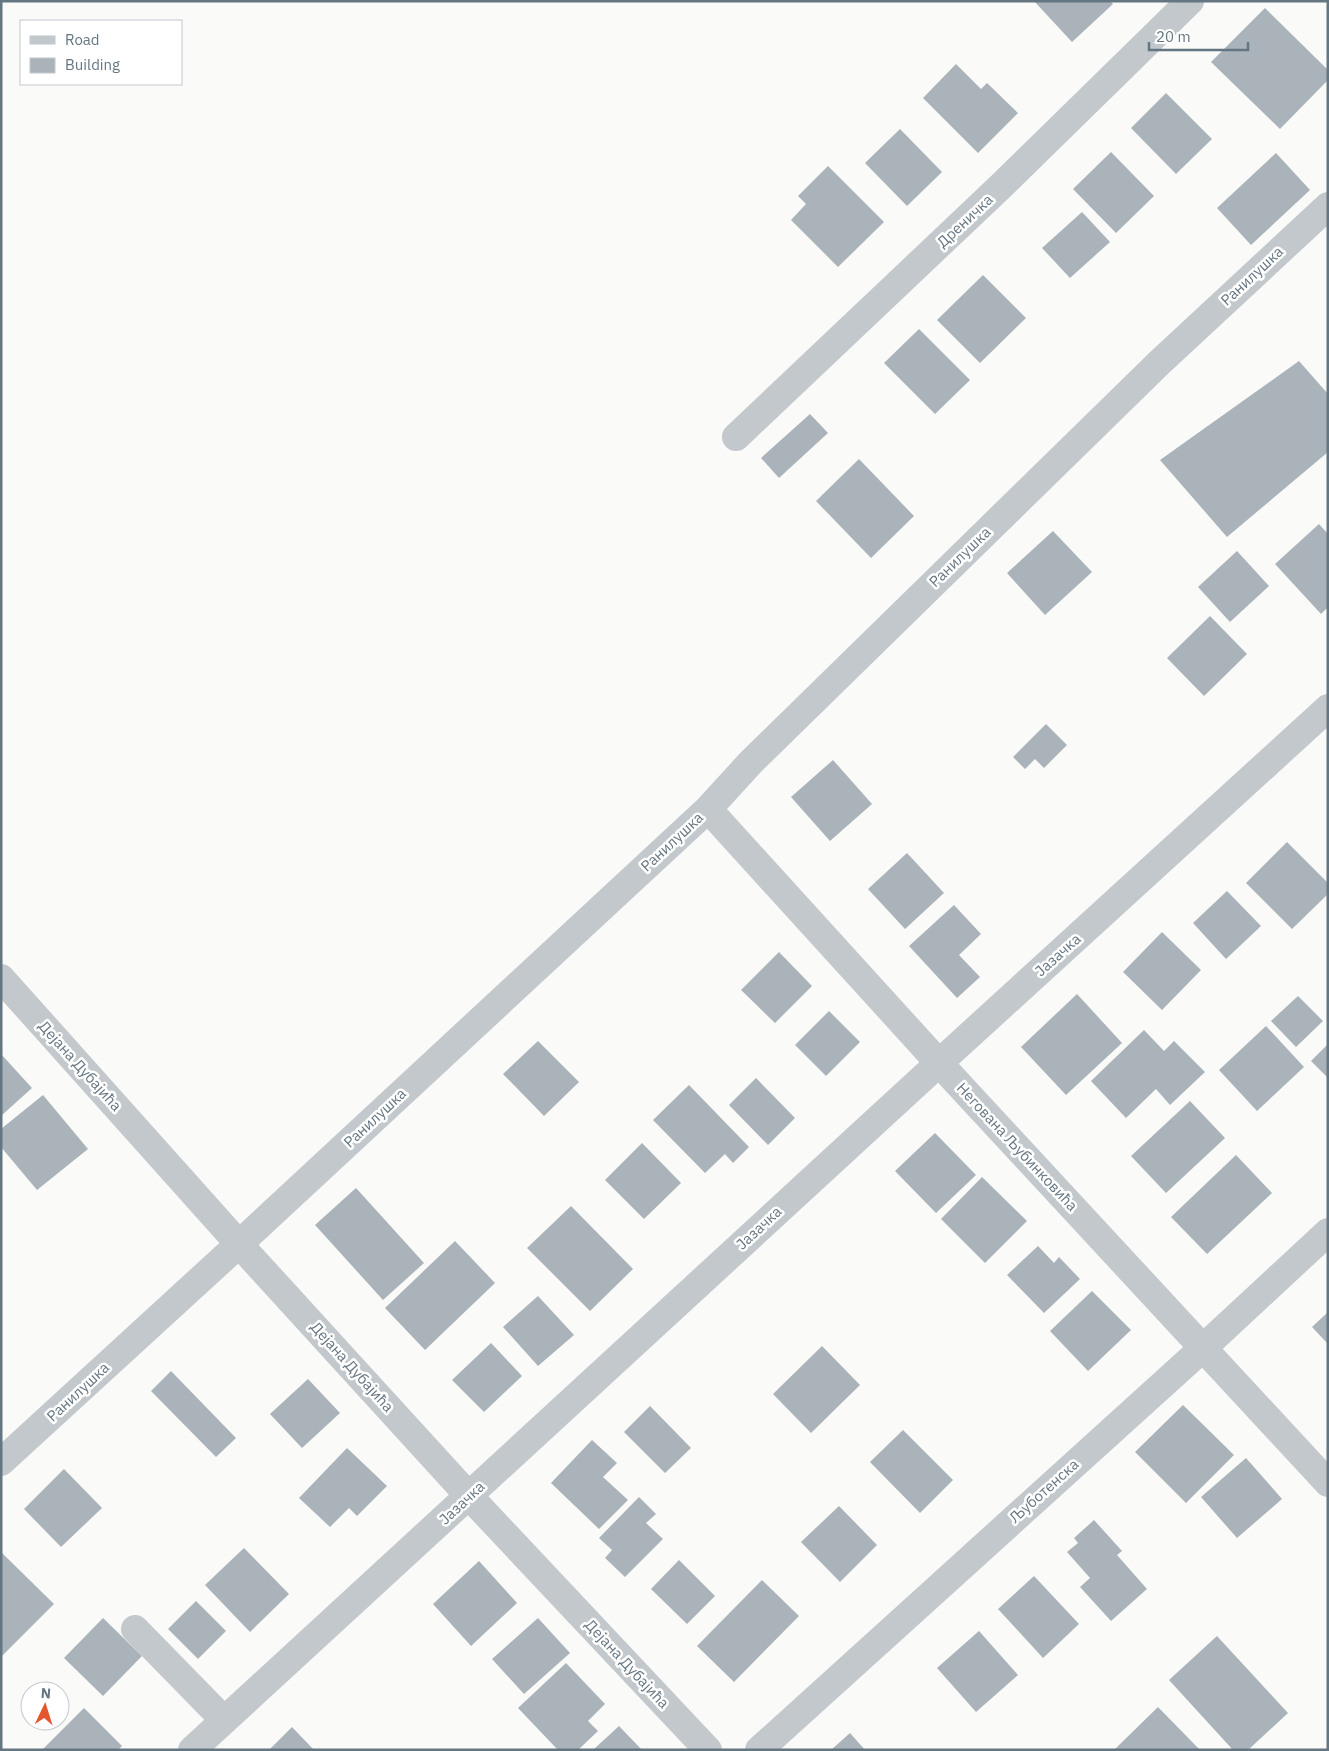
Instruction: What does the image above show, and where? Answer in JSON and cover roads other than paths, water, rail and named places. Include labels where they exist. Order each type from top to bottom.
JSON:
[{"type":"street","name":"Дреничка","points":[[736,437],[1000,187],[1190,1]]},
{"type":"street","name":"Ранилушка","points":[[1,1462],[239,1244],[708,808],[751,762],[1158,363],[1328,206]]},
{"type":"street","name":"Јазачка","points":[[192,1750],[1328,708]]},
{"type":"street","name":"Негована Љубинковића","points":[[708,808],[939,1063],[1328,1483]]},
{"type":"street","name":"Дејана Дубајића","points":[[4,985],[469,1496],[708,1750]]},
{"type":"street","name":"Љуботенска","points":[[758,1750],[1328,1232]]},
{"type":"street","points":[[135,1629],[224,1720]]}]
